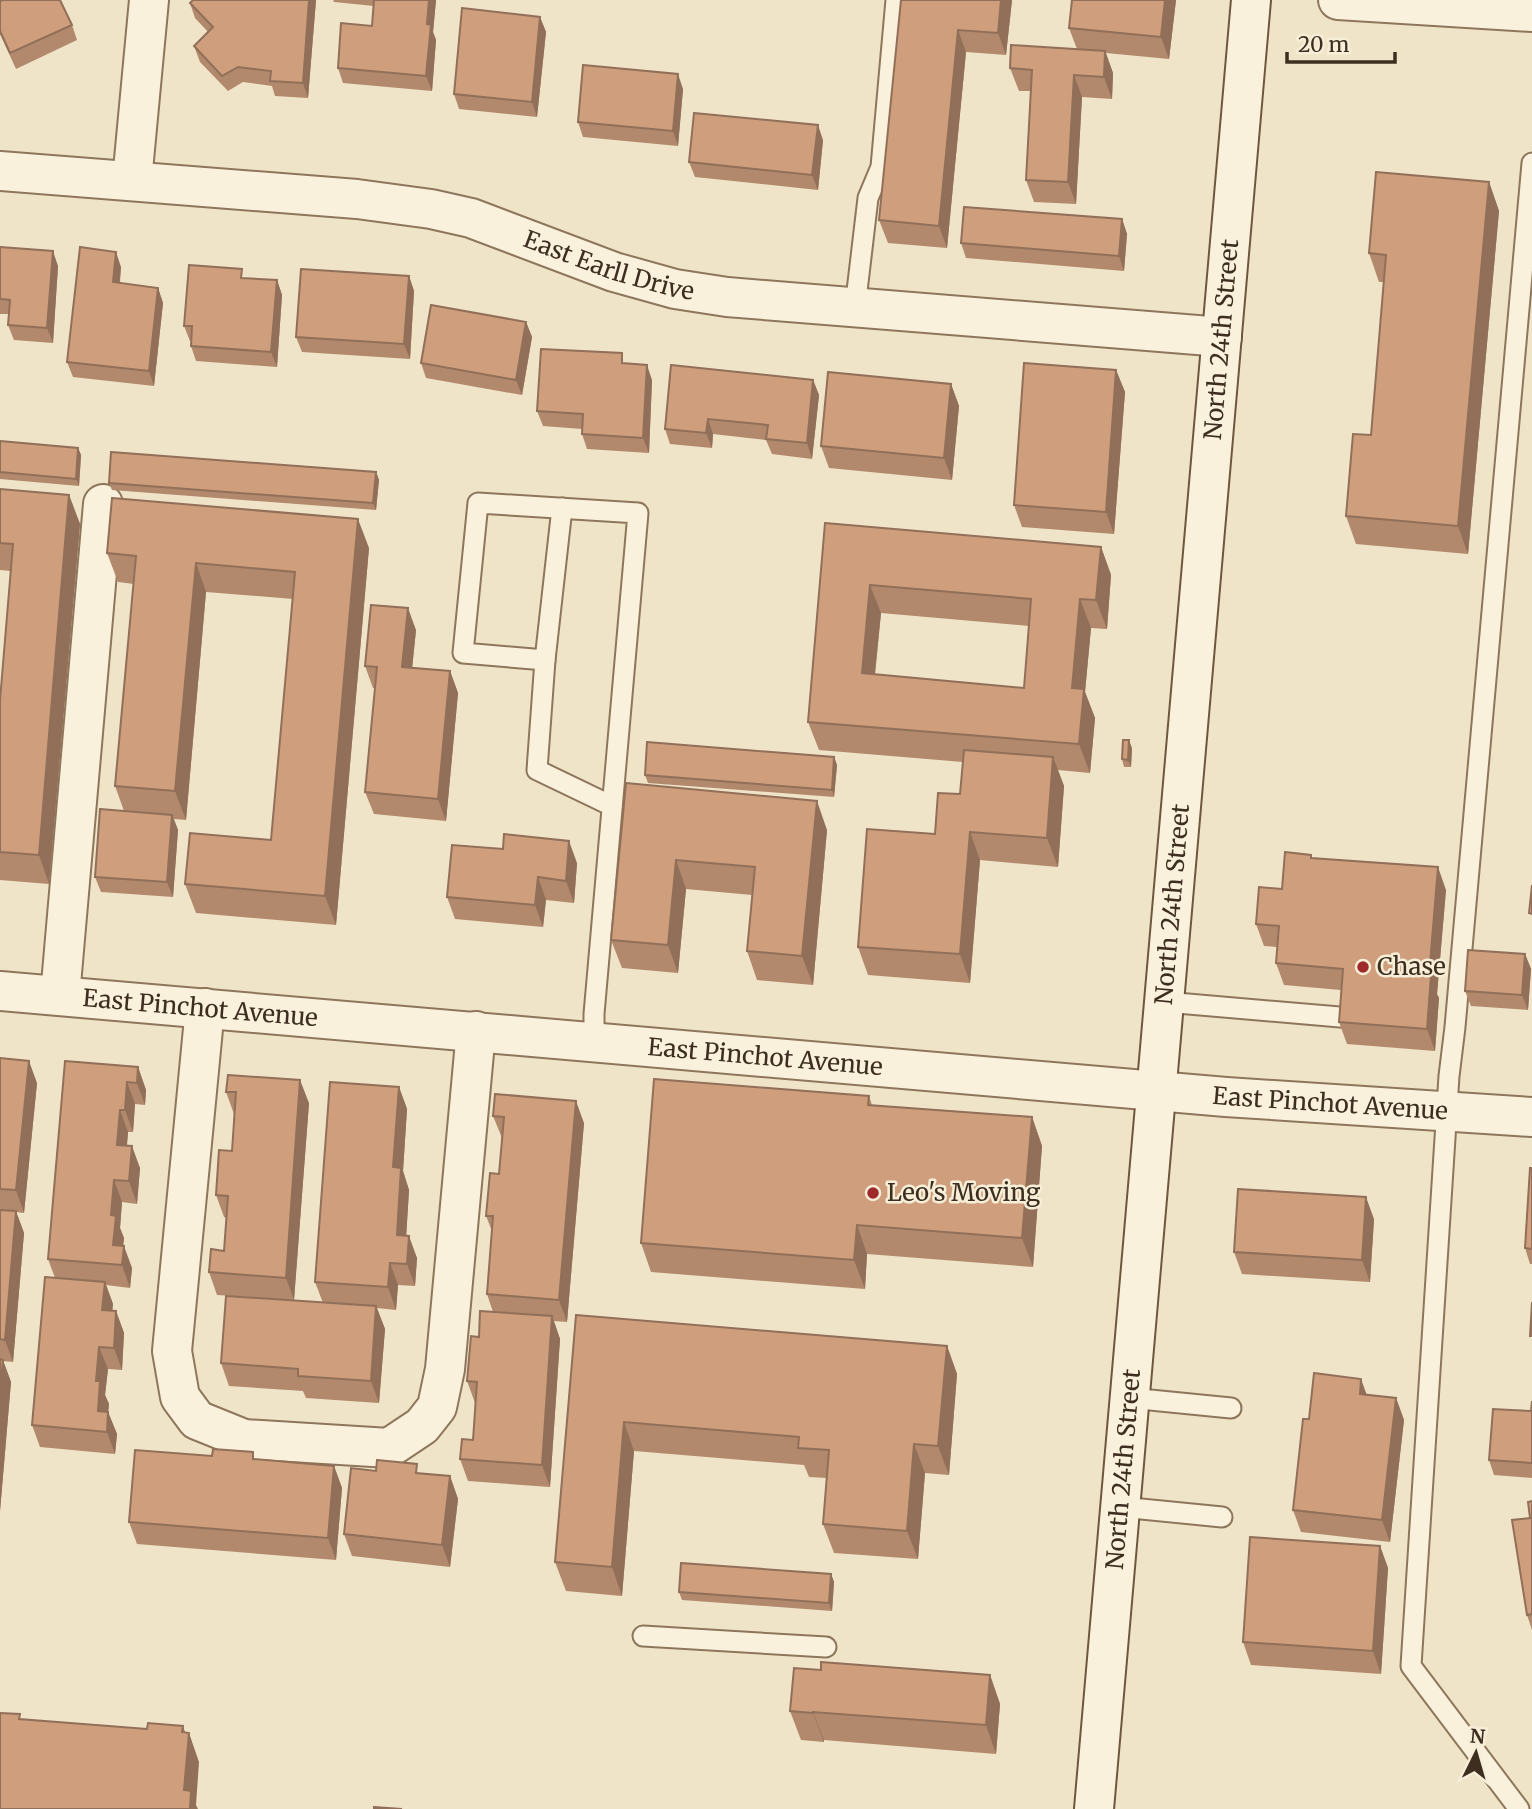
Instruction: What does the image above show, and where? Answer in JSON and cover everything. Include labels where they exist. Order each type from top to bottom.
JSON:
[{"type":"street","points":[[132,181],[149,0]]},
{"type":"street","name":"North 24th Street","points":[[1094,1809],[1251,0]]},
{"type":"street","points":[[1338,0],[1532,12]]},
{"type":"street","name":"East Earll Drive","points":[[0,172],[356,199],[430,209],[471,218],[614,272],[675,289],[727,297],[1222,337]]},
{"type":"street","points":[[64,501],[143,507]]},
{"type":"street","points":[[60,996],[103,504]]},
{"type":"street","name":"East Pinchot Avenue","points":[[0,991],[1157,1090],[1532,1117]]},
{"type":"street","points":[[205,1008],[172,1351],[180,1397],[197,1420],[244,1438],[389,1448],[422,1426],[437,1407],[445,1368],[476,1031]]},
{"type":"lane","points":[[855,308],[869,198],[881,167],[895,0]]},
{"type":"lane","points":[[1519,1809],[1411,1666],[1447,1112],[1448,1027],[1525,320],[1532,163]]},
{"type":"lane","points":[[545,660],[463,653],[478,503],[638,513],[593,1042]]},
{"type":"lane","points":[[562,508],[545,660],[537,770],[612,806]]},
{"type":"lane","points":[[1165,1002],[1375,1020]]},
{"type":"lane","points":[[1130,1398],[1231,1408]]},
{"type":"lane","points":[[1121,1507],[1222,1517]]},
{"type":"lane","points":[[643,1636],[826,1647]]},
{"type":"building","points":[[60,0],[72,25],[10,53],[0,31],[0,1]]},
{"type":"building","points":[[193,0],[309,0],[303,83],[270,81],[271,71],[238,67],[222,76],[194,46],[213,27],[190,3]]},
{"type":"building","points":[[374,0],[429,0],[427,24],[431,25],[426,76],[338,68],[341,23],[372,26]]},
{"type":"building","points":[[901,0],[1001,0],[998,33],[958,30],[939,226],[879,220]]},
{"type":"building","points":[[1072,0],[1165,0],[1161,37],[1069,28]]},
{"type":"building","points":[[462,8],[540,17],[532,102],[454,94]]},
{"type":"building","points":[[1011,45],[1105,51],[1104,77],[1074,75],[1068,182],[1026,180],[1032,70],[1010,68]]},
{"type":"building","points":[[583,65],[678,74],[673,131],[578,122]]},
{"type":"building","points":[[694,113],[818,125],[812,175],[689,162]]},
{"type":"building","points":[[1376,172],[1489,182],[1458,526],[1346,516],[1353,434],[1371,435],[1386,255],[1369,253]]},
{"type":"building","points":[[964,207],[1122,219],[1119,256],[961,243]]},
{"type":"building","points":[[0,247],[53,251],[47,328],[8,325],[10,300],[0,299]]},
{"type":"building","points":[[80,247],[116,252],[113,282],[158,288],[149,371],[67,362]]},
{"type":"building","points":[[189,265],[242,269],[241,278],[277,280],[271,352],[191,346],[192,326],[184,326]]},
{"type":"building","points":[[301,269],[409,276],[404,344],[296,337]]},
{"type":"building","points":[[431,305],[526,322],[516,380],[421,363]]},
{"type":"building","points":[[541,349],[622,353],[622,363],[647,365],[643,438],[582,434],[583,414],[537,411]]},
{"type":"building","points":[[1024,363],[1116,370],[1106,512],[1014,505]]},
{"type":"building","points":[[671,365],[813,380],[807,443],[766,439],[768,425],[708,419],[706,433],[665,429]]},
{"type":"building","points":[[828,372],[951,384],[944,458],[821,446]]},
{"type":"building","points":[[0,441],[78,448],[76,479],[0,472]]},
{"type":"building","points":[[111,452],[376,472],[373,503],[109,483]]},
{"type":"building","points":[[0,489],[69,495],[39,855],[0,852],[0,700],[13,544],[0,543]]},
{"type":"building","points":[[112,498],[358,519],[325,896],[185,884],[190,833],[271,840],[295,572],[196,563],[175,791],[115,786],[136,556],[107,553]]},
{"type":"building","points":[[825,523],[1101,547],[1096,600],[1080,599],[1072,688],[1084,689],[1079,744],[808,722]],"holes":[[[870,585],[1031,599],[1024,688],[862,673]]]},
{"type":"building","points":[[371,605],[408,608],[402,667],[450,671],[438,799],[365,792],[377,667],[365,666]]},
{"type":"building","points":[[1123,740],[1129,740],[1128,760],[1122,759]]},
{"type":"building","points":[[647,742],[834,757],[832,790],[645,775]]},
{"type":"building","points":[[964,750],[1053,757],[1047,838],[970,832],[960,954],[858,947],[867,829],[935,834],[938,793],[960,794]]},
{"type":"building","points":[[626,783],[817,801],[802,956],[747,951],[755,867],[676,860],[668,945],[611,940]]},
{"type":"building","points":[[100,809],[172,815],[167,882],[95,877]]},
{"type":"building","points":[[504,834],[569,841],[566,881],[538,877],[535,905],[447,897],[452,845],[503,849]]},
{"type":"building","name":"Chase","points":[[1285,852],[1311,855],[1311,858],[1438,867],[1427,1029],[1339,1022],[1343,969],[1276,963],[1279,926],[1256,924],[1259,887],[1282,889]]},
{"type":"building","points":[[1532,885],[1532,914],[1529,913]]},
{"type":"building","points":[[1468,950],[1525,954],[1522,995],[1465,991]]},
{"type":"building","points":[[0,1058],[29,1061],[16,1190],[0,1189]]},
{"type":"building","points":[[65,1061],[138,1067],[137,1083],[127,1082],[125,1110],[120,1110],[117,1145],[132,1146],[129,1181],[114,1180],[111,1215],[116,1216],[113,1245],[124,1246],[122,1265],[48,1259]]},
{"type":"building","points":[[228,1075],[300,1080],[286,1278],[209,1272],[211,1249],[224,1251],[228,1196],[216,1195],[219,1150],[232,1151],[236,1092],[226,1092]]},
{"type":"building","points":[[654,1079],[869,1096],[868,1105],[1032,1117],[1022,1238],[857,1225],[854,1260],[641,1243]]},
{"type":"building","points":[[330,1082],[399,1087],[393,1167],[401,1168],[397,1235],[409,1236],[407,1264],[390,1263],[388,1287],[315,1282]]},
{"type":"building","points":[[495,1094],[576,1101],[559,1300],[487,1294],[493,1216],[486,1216],[490,1173],[499,1174],[504,1117],[493,1116]]},
{"type":"building","points":[[1532,1168],[1532,1249],[1525,1248]]},
{"type":"building","points":[[1238,1189],[1366,1197],[1362,1260],[1234,1252]]},
{"type":"building","points":[[0,1210],[16,1211],[5,1340],[0,1339]]},
{"type":"building","points":[[45,1277],[105,1282],[102,1310],[116,1311],[114,1348],[99,1347],[96,1381],[100,1381],[98,1411],[108,1412],[107,1432],[32,1425]]},
{"type":"building","points":[[226,1296],[376,1306],[371,1381],[298,1376],[298,1369],[221,1363]]},
{"type":"building","points":[[1532,1302],[1532,1336],[1530,1336]]},
{"type":"building","points":[[480,1311],[552,1316],[542,1465],[460,1459],[462,1439],[473,1440],[477,1382],[467,1381],[471,1336],[479,1337]]},
{"type":"building","points":[[576,1315],[947,1346],[938,1446],[914,1444],[907,1531],[823,1524],[829,1450],[798,1448],[799,1437],[624,1422],[612,1567],[555,1562]]},
{"type":"building","points":[[0,1359],[3,1360],[0,1392]]},
{"type":"building","points":[[1314,1373],[1361,1379],[1360,1394],[1396,1398],[1382,1520],[1293,1510],[1303,1419],[1309,1419]]},
{"type":"building","points":[[1532,1401],[1532,1463],[1489,1460],[1493,1409],[1531,1411]]},
{"type":"building","points":[[213,1449],[253,1452],[253,1459],[334,1466],[328,1538],[129,1522],[135,1450],[212,1456]]},
{"type":"building","points":[[377,1460],[417,1464],[416,1473],[450,1476],[442,1545],[344,1534],[351,1468],[376,1471]]},
{"type":"building","points":[[1532,1501],[1532,1614],[1527,1615],[1512,1520],[1530,1518],[1528,1502]]},
{"type":"building","points":[[1250,1537],[1380,1546],[1373,1651],[1243,1642]]},
{"type":"building","points":[[681,1563],[831,1574],[829,1603],[679,1592]]},
{"type":"building","points":[[821,1662],[990,1675],[986,1725],[790,1711],[794,1668],[821,1670]]},
{"type":"building","points":[[0,1713],[20,1714],[19,1719],[147,1729],[148,1723],[183,1726],[182,1732],[189,1733],[184,1790],[191,1791],[190,1809],[0,1809]]},
{"type":"place","name":"Chase","points":[[1363,967]]},
{"type":"place","name":"Leo's Moving","points":[[873,1193]]}]
